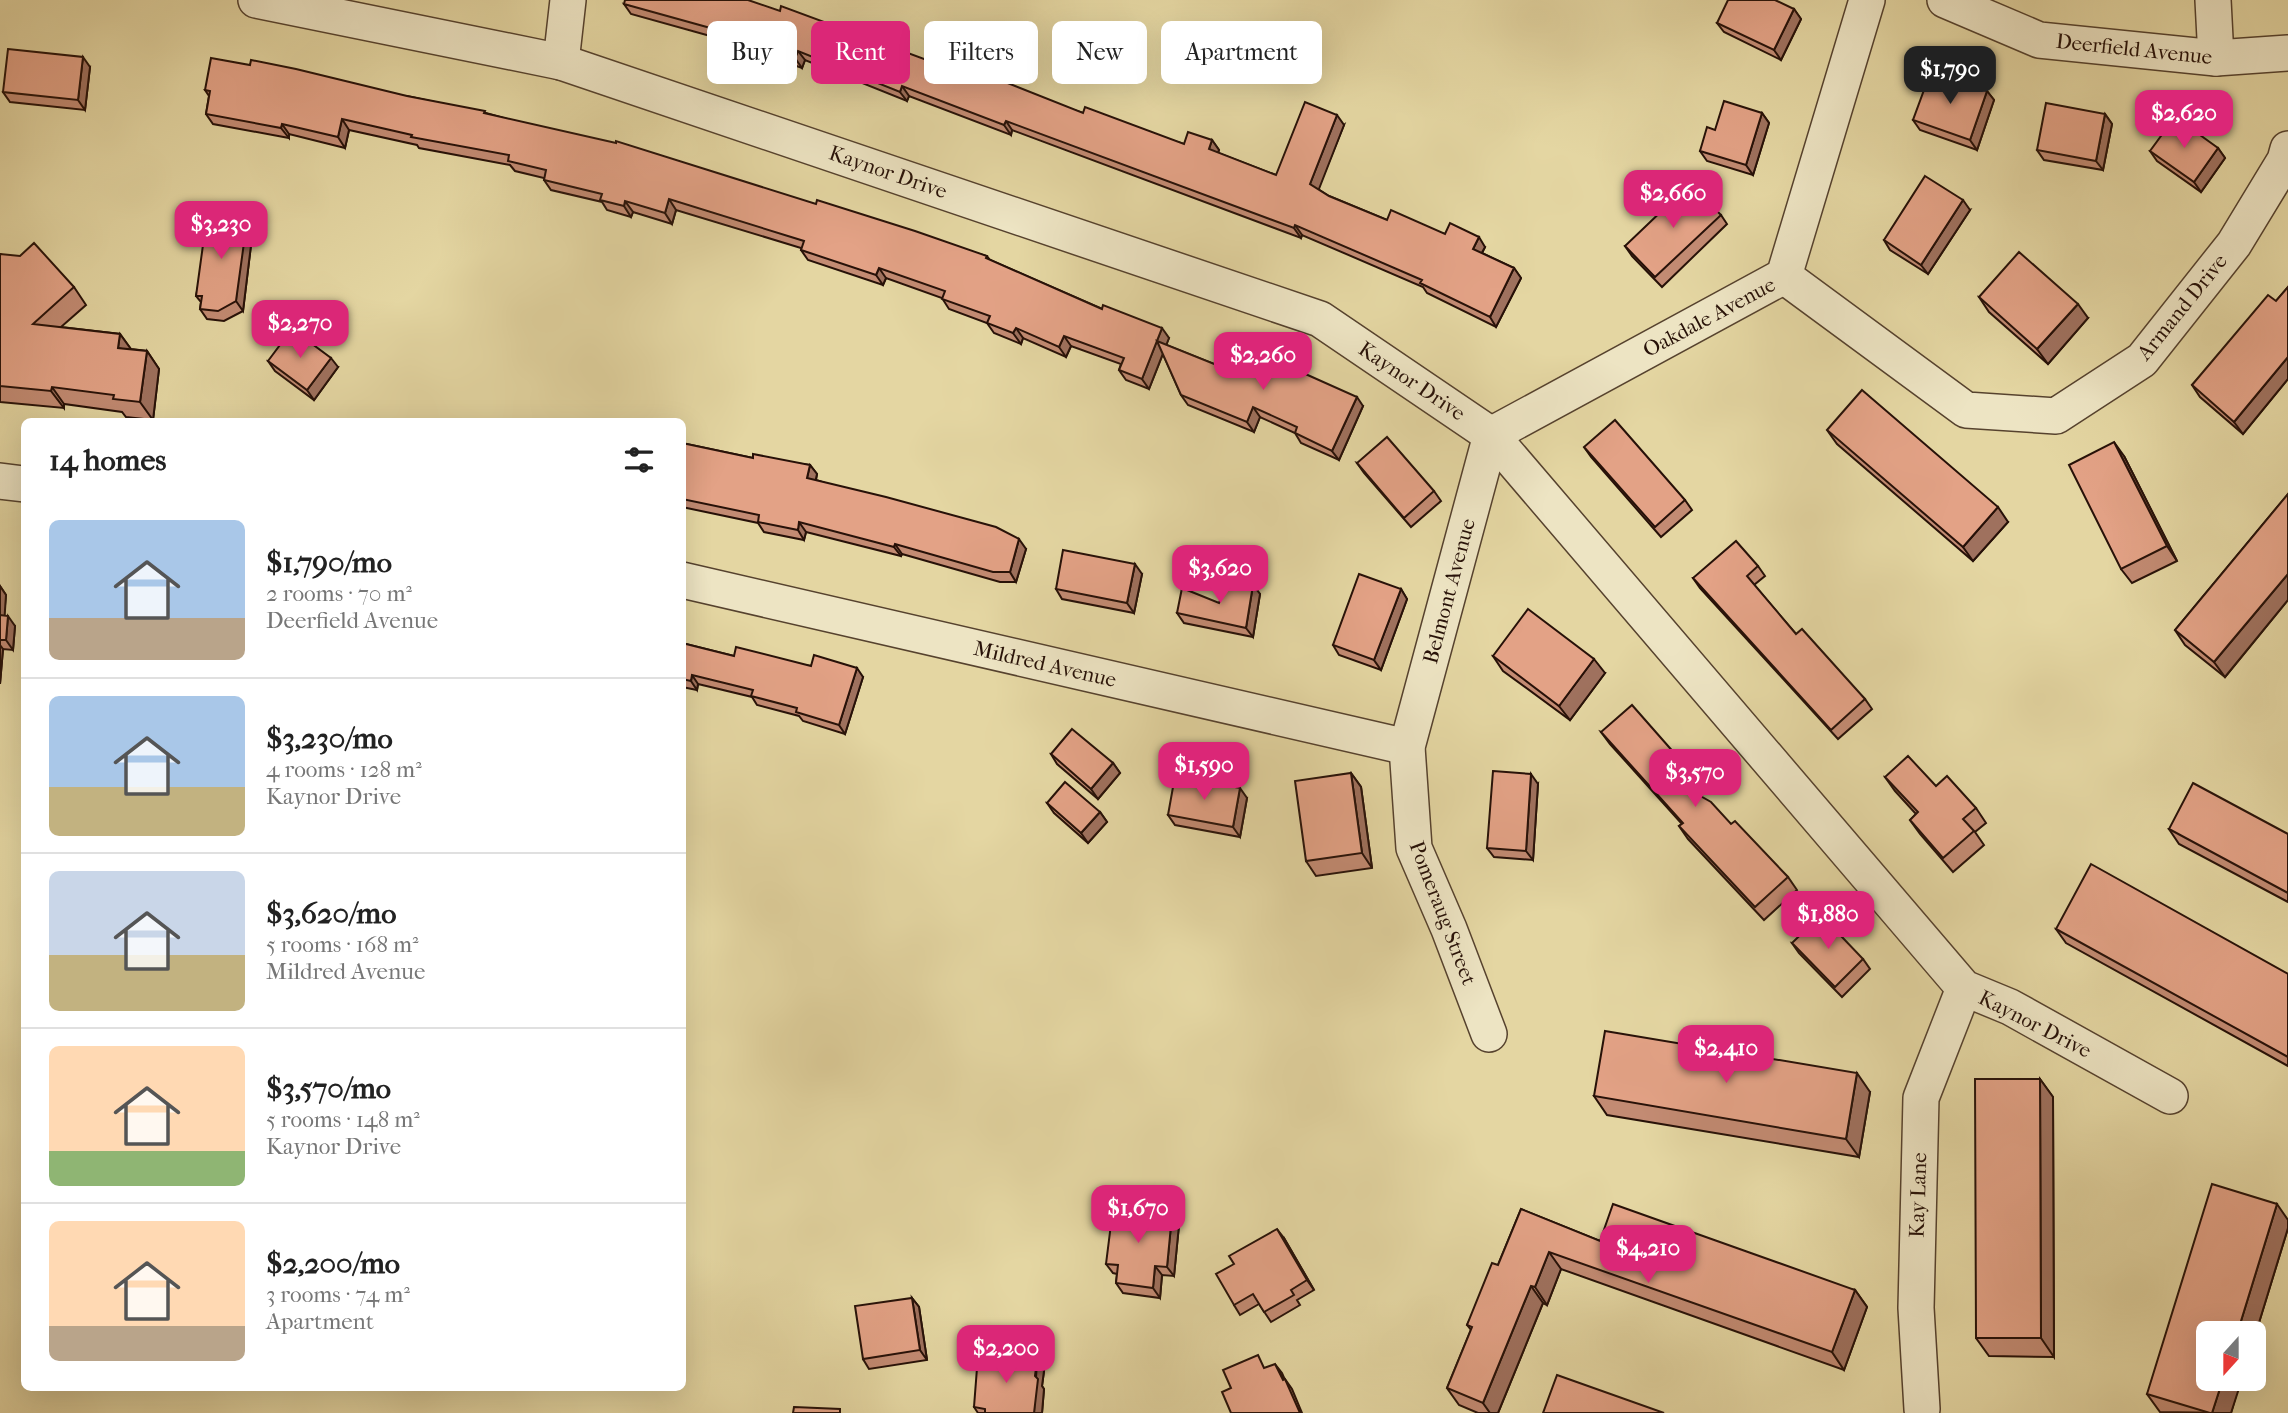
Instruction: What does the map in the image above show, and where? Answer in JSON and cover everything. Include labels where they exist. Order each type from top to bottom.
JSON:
[{"type":"street","name":"Kaynor Drive","points":[[256,0],[561,62],[1320,319],[1491,435],[1964,988],[2010,1007],[2170,1096]]},
{"type":"street","points":[[561,62],[568,0]]},
{"type":"street","name":"Oakdale Avenue","points":[[1491,435],[1784,276],[1867,0]]},
{"type":"street","name":"Deerfield Avenue","points":[[1945,0],[2039,40],[2216,58],[2288,53]]},
{"type":"street","points":[[2213,0],[2216,58]]},
{"type":"street","name":"Armand Drive","points":[[1784,276],[1966,410],[2056,416],[2142,360],[2234,244],[2286,160],[2288,149]]},
{"type":"street","name":"Belmont Avenue","points":[[1407,747],[1491,435]]},
{"type":"street","points":[[0,481],[21,484]]},
{"type":"street","name":"Mildred Avenue","points":[[686,581],[1407,747]]},
{"type":"street","name":"Pomeraug Street","points":[[1407,747],[1414,848],[1449,929],[1489,1034]]},
{"type":"street","name":"Kay Lane","points":[[1922,1409],[1916,1308],[1921,1098],[1964,988]]},
{"type":"building","points":[[625,0],[748,0],[780,11],[781,6],[821,21],[811,21],[811,56],[798,51],[797,53],[797,21],[707,21],[707,27],[624,4]]},
{"type":"building","points":[[1728,0],[1775,0],[1794,9],[1774,50],[1717,23]]},
{"type":"building","points":[[8,49],[83,57],[78,100],[3,92]]},
{"type":"building","points":[[910,54],[924,59],[924,84],[1010,84],[1083,113],[1085,107],[1184,144],[1188,132],[1212,140],[1209,149],[1276,175],[1305,102],[1337,115],[1310,184],[1329,196],[1387,220],[1391,210],[1445,234],[1450,223],[1479,237],[1473,249],[1514,268],[1490,317],[1420,283],[1422,280],[1295,225],[1294,228],[1006,121],[1004,125],[902,86],[900,92],[880,84],[910,84]]},
{"type":"building","points":[[211,58],[250,65],[251,60],[296,69],[616,141],[816,204],[817,200],[915,231],[987,256],[986,258],[1102,309],[1103,305],[1162,328],[1142,379],[1119,370],[1124,358],[1064,336],[1059,347],[1016,328],[1013,333],[987,323],[990,316],[942,299],[945,291],[879,268],[876,275],[801,250],[804,241],[669,199],[665,213],[625,201],[624,206],[600,200],[602,194],[544,180],[546,170],[508,161],[509,155],[411,137],[412,135],[342,119],[338,137],[282,124],[281,128],[206,114],[210,91],[205,90]]},
{"type":"building","points":[[1931,71],[1987,91],[1970,140],[1913,120]]},
{"type":"building","points":[[1724,101],[1762,113],[1746,165],[1700,151],[1707,127],[1715,130]]},
{"type":"building","points":[[2046,103],[2105,114],[2096,161],[2037,150]]},
{"type":"building","points":[[2175,117],[2218,148],[2194,182],[2150,151]]},
{"type":"building","points":[[1925,176],[1963,200],[1921,265],[1884,240]]},
{"type":"building","points":[[1690,184],[1721,215],[1655,277],[1625,246]]},
{"type":"building","points":[[212,211],[242,215],[240,227],[246,228],[236,301],[218,311],[200,309],[202,296],[196,296],[206,223],[211,223]]},
{"type":"building","points":[[34,243],[74,287],[33,324],[120,334],[118,348],[147,351],[140,402],[113,399],[114,395],[52,387],[51,391],[0,386],[0,254],[20,256]]},
{"type":"building","points":[[2019,252],[2078,304],[2037,349],[1979,297]]},
{"type":"building","points":[[2288,287],[2288,357],[2234,422],[2192,385],[2268,295],[2276,301]]},
{"type":"building","points":[[292,329],[331,358],[307,390],[268,361]]},
{"type":"building","points":[[1157,341],[1224,368],[1233,346],[1357,397],[1332,451],[1295,433],[1297,427],[1253,407],[1247,422],[1181,395]]},
{"type":"building","points":[[1862,390],[1998,507],[1963,547],[1827,430]]},
{"type":"building","points":[[1615,420],[1685,500],[1655,527],[1584,447]]},
{"type":"building","points":[[1387,437],[1434,491],[1404,518],[1357,463]]},
{"type":"building","points":[[2114,442],[2167,546],[2121,569],[2069,465]]},
{"type":"building","points":[[686,444],[753,458],[753,454],[810,465],[807,478],[996,527],[1019,539],[1010,572],[993,572],[895,544],[894,547],[799,522],[798,530],[758,522],[759,515],[686,500]]},
{"type":"building","points":[[2288,494],[2288,574],[2214,662],[2175,630]]},
{"type":"building","points":[[1736,541],[1758,566],[1747,576],[1796,634],[1802,629],[1865,699],[1831,730],[1693,578]]},
{"type":"building","points":[[1063,550],[1135,564],[1127,603],[1056,589]]},
{"type":"building","points":[[1359,574],[1401,589],[1374,660],[1333,645]]},
{"type":"building","points":[[1229,580],[1253,585],[1246,628],[1177,613],[1182,588],[1219,603]]},
{"type":"building","points":[[1528,609],[1594,659],[1559,706],[1493,656]]},
{"type":"building","points":[[0,615],[8,616],[6,640],[0,640]]},
{"type":"building","points":[[686,644],[734,656],[736,647],[811,666],[814,655],[857,668],[839,725],[796,712],[797,708],[751,696],[753,690],[692,675],[691,681],[686,680]]},
{"type":"building","points":[[1632,705],[1683,763],[1667,777],[1711,802],[1731,824],[1735,821],[1788,877],[1755,907],[1679,826],[1683,823],[1601,732]]},
{"type":"building","points":[[1072,729],[1113,763],[1091,789],[1051,754]]},
{"type":"building","points":[[1908,756],[1936,786],[1947,776],[1976,808],[1963,819],[1974,831],[1943,858],[1910,820],[1918,812],[1885,777]]},
{"type":"building","points":[[1493,771],[1531,774],[1526,851],[1487,848]]},
{"type":"building","points":[[1351,773],[1362,853],[1306,861],[1295,781]]},
{"type":"building","points":[[1175,776],[1240,788],[1233,827],[1168,815]]},
{"type":"building","points":[[1065,782],[1100,812],[1081,833],[1047,803]]},
{"type":"building","points":[[2193,783],[2288,834],[2288,893],[2169,829]]},
{"type":"building","points":[[2091,864],[2288,974],[2288,1057],[2056,929]]},
{"type":"building","points":[[1821,915],[1863,959],[1835,987],[1792,943]]},
{"type":"building","points":[[1605,1031],[1857,1073],[1846,1139],[1594,1096]]},
{"type":"building","points":[[1975,1079],[2040,1079],[2041,1338],[1976,1338]]},
{"type":"building","points":[[2212,1184],[2277,1204],[2241,1321],[2196,1321],[2196,1391],[2219,1391],[2212,1413],[2147,1394]]},
{"type":"building","points":[[1613,1204],[1855,1290],[1832,1352],[1549,1252],[1535,1287],[1531,1286],[1483,1403],[1447,1388],[1472,1327],[1467,1325],[1492,1263],[1498,1265],[1521,1209],[1600,1241]]},
{"type":"building","points":[[1113,1208],[1172,1215],[1167,1267],[1155,1266],[1153,1288],[1116,1283],[1118,1265],[1106,1264]]},
{"type":"building","points":[[1277,1229],[1307,1280],[1291,1290],[1294,1295],[1264,1312],[1253,1294],[1234,1305],[1216,1274],[1234,1264],[1229,1256]]},
{"type":"building","points":[[912,1298],[920,1350],[863,1359],[855,1306]]},
{"type":"building","points":[[978,1355],[1037,1361],[1034,1413],[985,1413],[985,1409],[974,1407]]},
{"type":"building","points":[[1258,1355],[1264,1368],[1275,1364],[1300,1413],[1231,1413],[1222,1392],[1231,1388],[1223,1370]]},
{"type":"building","points":[[1557,1375],[1664,1413],[1543,1413]]},
{"type":"building","points":[[794,1407],[840,1409],[840,1413],[793,1413]]}]
